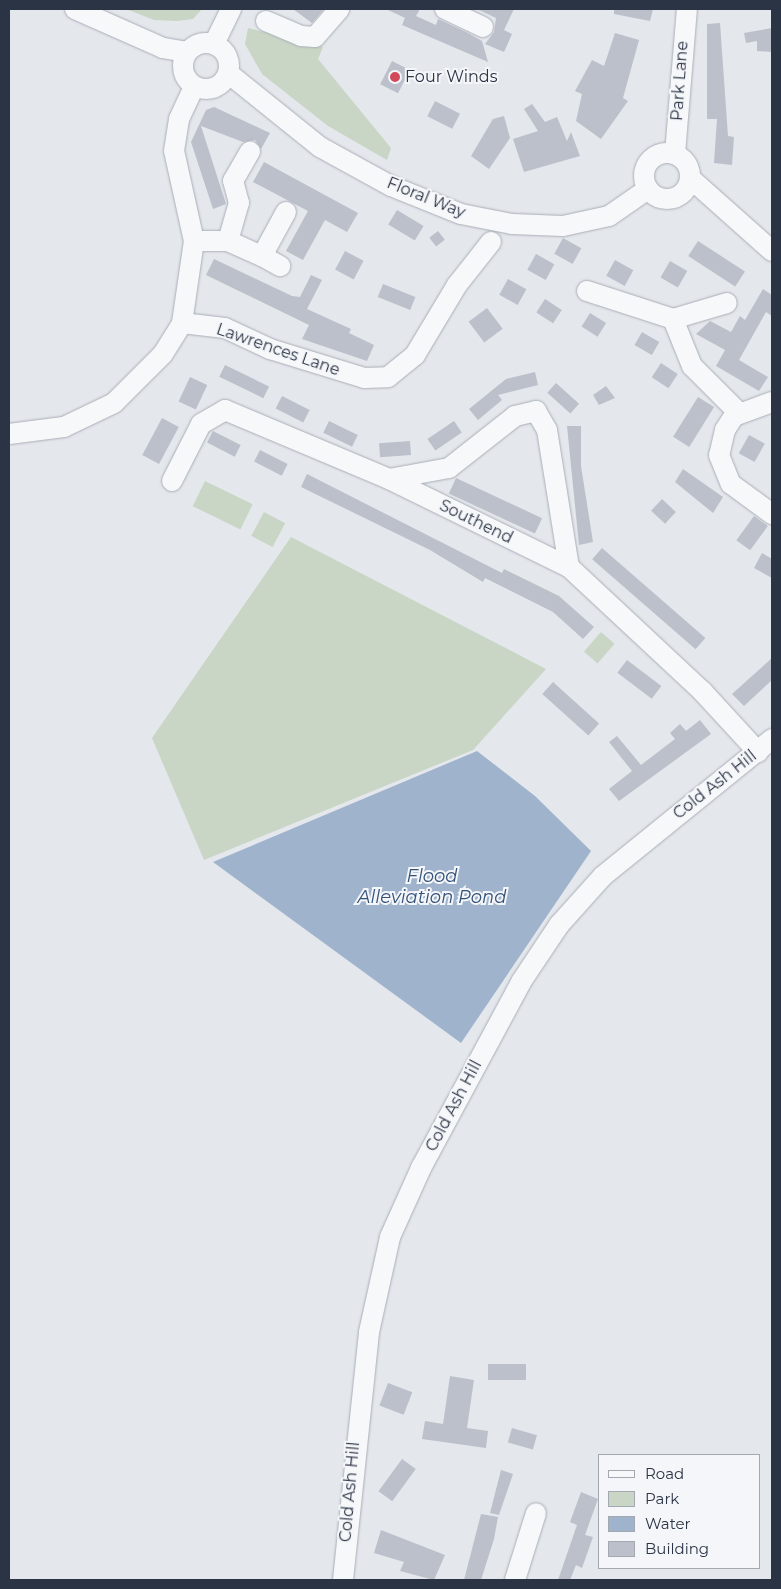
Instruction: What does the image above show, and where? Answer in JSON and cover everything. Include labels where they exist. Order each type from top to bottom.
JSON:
[{"type":"street","points":[[75,9],[163,48],[187,52]]},
{"type":"street","points":[[214,44],[232,9]]},
{"type":"street","points":[[266,21],[300,36],[316,37],[339,9]]},
{"type":"street","name":"Park Lane","points":[[675,154],[687,9]]},
{"type":"street","points":[[458,11],[483,27]]},
{"type":"street","points":[[199,44],[214,44],[225,53],[228,73],[214,88],[194,87],[182,67],[187,52],[199,44]]},
{"type":"street","name":"Floral Way","points":[[228,73],[320,147],[391,186],[461,214],[512,224],[563,226],[609,216],[648,189]]},
{"type":"street","points":[[9,434],[64,427],[107,407],[163,354],[182,323],[194,240],[174,151],[179,119],[194,87]]},
{"type":"street","points":[[228,241],[239,203],[233,182],[250,151]]},
{"type":"street","points":[[690,178],[684,191],[673,198],[659,197],[648,189],[644,175],[649,162],[661,154],[675,154],[686,164],[690,178],[772,251]]},
{"type":"street","points":[[262,256],[286,212]]},
{"type":"street","points":[[194,240],[228,241],[280,266]]},
{"type":"street","name":"Lawrences Lane","points":[[182,323],[225,328],[270,349],[364,378],[388,377],[409,362],[455,288],[491,242]]},
{"type":"street","points":[[587,291],[673,319],[727,303]]},
{"type":"street","points":[[673,319],[692,366],[739,413]]},
{"type":"street","points":[[772,402],[739,413],[727,425],[720,443],[722,470],[731,484],[772,514]]},
{"type":"street","name":"Southend","points":[[172,481],[201,424],[225,410],[390,479],[569,567],[695,685],[765,746]]},
{"type":"street","points":[[390,479],[449,468],[515,416],[536,411],[545,423],[569,567]]},
{"type":"street","name":"Cold Ash Hill","points":[[343,1580],[365,1357],[390,1237],[404,1202],[521,982],[559,925],[617,864],[765,746]]},
{"type":"street","points":[[515,1580],[536,1512]]},
{"type":"green space","points":[[126,9],[202,9],[193,19],[177,21],[154,20]]},
{"type":"green space","points":[[248,28],[323,47],[318,59],[391,148],[387,160],[328,126],[262,74],[245,44]]},
{"type":"green space","points":[[205,481],[253,504],[240,529],[193,506]]},
{"type":"green space","points":[[264,512],[285,523],[273,547],[251,536]]},
{"type":"green space","points":[[291,537],[546,669],[473,750],[204,860],[152,738]]},
{"type":"green space","points":[[601,632],[615,644],[598,663],[584,652]]},
{"type":"water","name":"Flood Alleviation Pond","points":[[477,751],[535,796],[591,851],[461,1043],[213,862]]},
{"type":"building","points":[[293,9],[324,9],[312,23]]},
{"type":"building","points":[[386,9],[420,9],[416,16],[436,25],[438,19],[466,32],[482,41],[488,62],[402,25],[405,18]]},
{"type":"building","points":[[477,9],[514,9],[504,30],[512,34],[504,52],[485,44],[494,32],[496,18]]},
{"type":"building","points":[[614,9],[653,9],[650,21],[614,14]]},
{"type":"building","points":[[720,23],[728,136],[734,137],[732,165],[714,163],[717,119],[707,119],[707,24]]},
{"type":"building","points":[[772,28],[772,52],[757,51],[757,41],[746,43],[744,33]]},
{"type":"building","points":[[615,33],[639,40],[623,98],[628,101],[601,139],[576,121],[582,94],[575,91],[592,60],[604,66]]},
{"type":"building","name":"Four Winds","points":[[392,61],[410,70],[398,93],[380,84]]},
{"type":"building","points":[[435,101],[460,114],[452,129],[427,116]]},
{"type":"building","points":[[532,104],[545,122],[557,117],[567,141],[571,132],[580,156],[524,172],[513,139],[538,131],[524,109]]},
{"type":"building","points":[[214,107],[270,133],[261,149],[255,140],[243,142],[201,126],[226,204],[213,209],[191,142],[206,110]]},
{"type":"building","points":[[504,116],[510,138],[489,169],[471,156],[493,119]]},
{"type":"building","points":[[264,162],[358,213],[347,232],[325,220],[303,260],[286,251],[308,211],[253,182]]},
{"type":"building","points":[[397,210],[424,226],[415,241],[388,225]]},
{"type":"building","points":[[438,231],[445,240],[436,246],[429,238]]},
{"type":"building","points":[[563,238],[581,248],[573,264],[554,254]]},
{"type":"building","points":[[698,241],[745,271],[735,287],[688,256]]},
{"type":"building","points":[[345,251],[364,261],[354,279],[335,270]]},
{"type":"building","points":[[536,254],[554,264],[546,280],[527,270]]},
{"type":"building","points":[[214,259],[292,296],[300,297],[311,275],[322,280],[307,309],[351,329],[349,333],[374,345],[367,361],[302,339],[309,325],[206,275]]},
{"type":"building","points":[[615,260],[633,270],[625,286],[606,276]]},
{"type":"building","points":[[670,261],[687,271],[678,287],[660,277]]},
{"type":"building","points":[[508,279],[526,289],[518,305],[499,295]]},
{"type":"building","points":[[383,284],[415,297],[410,310],[378,297]]},
{"type":"building","points":[[763,289],[772,295],[772,316],[766,312],[739,360],[768,377],[759,391],[716,366],[725,350],[696,334],[710,321],[731,332],[740,316],[745,320]]},
{"type":"building","points":[[545,299],[562,310],[553,323],[536,312]]},
{"type":"building","points":[[487,308],[503,329],[484,343],[469,322]]},
{"type":"building","points":[[590,313],[606,323],[598,337],[582,327]]},
{"type":"building","points":[[642,332],[659,342],[652,355],[634,345]]},
{"type":"building","points":[[661,363],[678,374],[669,388],[652,377]]},
{"type":"building","points":[[225,365],[269,386],[263,398],[219,377]]},
{"type":"building","points":[[535,372],[538,385],[498,395],[502,400],[478,420],[469,409],[506,379]]},
{"type":"building","points":[[190,377],[207,385],[196,410],[179,401]]},
{"type":"building","points":[[556,383],[579,404],[570,413],[547,393]]},
{"type":"building","points":[[606,386],[615,398],[599,405],[593,395]]},
{"type":"building","points":[[282,396],[310,410],[303,423],[276,408]]},
{"type":"building","points":[[698,397],[714,407],[689,447],[673,437]]},
{"type":"building","points":[[162,418],[179,427],[159,464],[142,455]]},
{"type":"building","points":[[329,421],[358,435],[352,447],[323,433]]},
{"type":"building","points":[[454,421],[462,433],[435,451],[427,439]]},
{"type":"building","points":[[567,426],[581,426],[581,466],[593,542],[579,545]]},
{"type":"building","points":[[213,431],[241,445],[235,457],[207,443]]},
{"type":"building","points":[[749,435],[765,444],[755,462],[739,453]]},
{"type":"building","points":[[410,441],[411,455],[380,457],[379,443]]},
{"type":"building","points":[[260,450],[288,464],[282,476],[254,462]]},
{"type":"building","points":[[683,469],[723,497],[713,513],[675,482]]},
{"type":"building","points":[[307,474],[502,573],[504,569],[559,596],[594,627],[583,639],[553,612],[485,578],[483,582],[430,550],[301,487]]},
{"type":"building","points":[[456,478],[542,518],[535,534],[449,493]]},
{"type":"building","points":[[662,499],[676,512],[665,524],[651,511]]},
{"type":"building","points":[[754,516],[768,526],[750,550],[736,540]]},
{"type":"building","points":[[602,548],[705,638],[696,649],[592,559]]},
{"type":"building","points":[[762,553],[772,559],[772,578],[754,568]]},
{"type":"building","points":[[772,658],[772,680],[744,706],[732,694]]},
{"type":"building","points":[[627,660],[661,686],[652,699],[617,673]]},
{"type":"building","points":[[553,682],[599,723],[588,735],[542,694]]},
{"type":"building","points":[[700,720],[711,734],[619,801],[609,789],[632,771],[609,742],[617,736],[641,765],[675,739],[670,733],[680,724],[686,731]]},
{"type":"building","points":[[488,1364],[526,1364],[526,1380],[488,1380]]},
{"type":"building","points":[[450,1376],[474,1380],[467,1428],[488,1431],[486,1448],[422,1439],[425,1421],[443,1424]]},
{"type":"building","points":[[388,1383],[412,1392],[404,1415],[379,1405]]},
{"type":"building","points":[[512,1428],[537,1435],[533,1450],[508,1442]]},
{"type":"building","points":[[402,1459],[416,1469],[392,1501],[378,1491]]},
{"type":"building","points":[[501,1470],[513,1474],[499,1515],[490,1513]]},
{"type":"building","points":[[581,1492],[598,1499],[585,1535],[593,1537],[582,1568],[576,1565],[570,1580],[558,1580],[577,1525],[570,1522]]},
{"type":"building","points":[[481,1514],[498,1517],[494,1539],[481,1580],[464,1580]]},
{"type":"building","points":[[381,1530],[445,1555],[434,1580],[400,1571],[404,1562],[374,1553]]},
{"type":"place","name":"Four Winds","points":[[395,77]]}]
